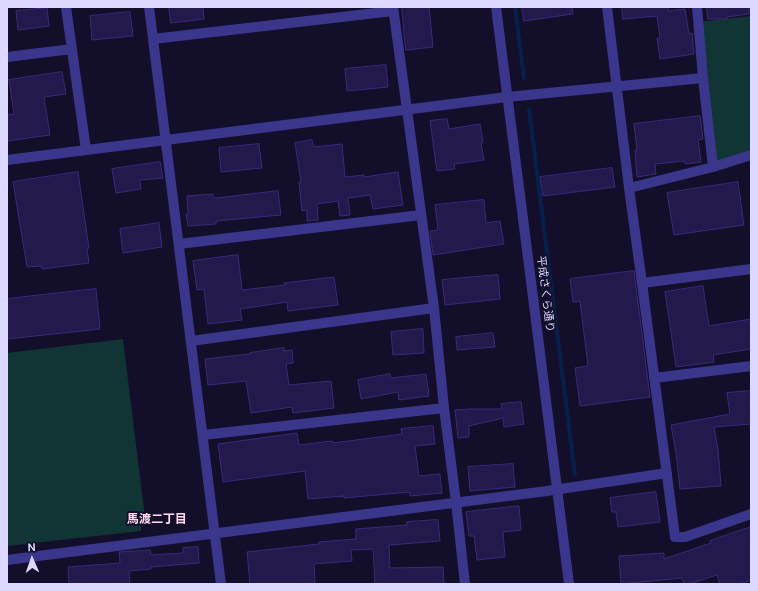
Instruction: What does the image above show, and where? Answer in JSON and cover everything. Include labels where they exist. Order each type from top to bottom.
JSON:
[{"type":"street","points":[[66,7],[86,150]]},
{"type":"street","points":[[149,7],[221,584]]},
{"type":"street","name":"平成さくら通り","points":[[496,7],[569,584]]},
{"type":"street","points":[[607,7],[629,188],[675,537],[685,537],[751,514]]},
{"type":"street","points":[[697,7],[702,78],[713,167]]},
{"type":"street","points":[[153,39],[393,9],[434,308],[444,408],[465,584]]},
{"type":"street","points":[[7,56],[72,49]]},
{"type":"street","points":[[7,160],[507,97],[702,78]]},
{"type":"street","points":[[629,188],[713,167],[751,155]]},
{"type":"street","points":[[179,244],[421,215]]},
{"type":"street","points":[[642,283],[751,269]]},
{"type":"street","points":[[191,341],[434,308]]},
{"type":"street","points":[[654,378],[751,366]]},
{"type":"street","points":[[203,435],[444,408]]},
{"type":"street","points":[[7,560],[667,474]]},
{"type":"green space","points":[[751,16],[751,155],[713,167],[698,22]]},
{"type":"green space","points":[[123,339],[146,526],[141,526],[141,531],[7,546],[7,353]]},
{"type":"building","points":[[169,7],[203,7],[204,19],[171,23]]},
{"type":"building","points":[[402,7],[429,7],[433,47],[406,50]]},
{"type":"building","points":[[522,7],[572,7],[573,14],[524,21]]},
{"type":"building","points":[[622,7],[668,7],[668,11],[685,9],[689,34],[692,33],[694,54],[660,59],[657,38],[660,38],[657,16],[623,19]]},
{"type":"building","points":[[707,7],[749,7],[749,14],[727,17],[727,19],[708,19]]},
{"type":"building","points":[[47,8],[49,26],[18,30],[16,11]]},
{"type":"building","points":[[130,12],[133,36],[92,40],[90,16]]},
{"type":"building","points":[[386,65],[388,87],[347,91],[345,69]]},
{"type":"building","points":[[62,72],[66,94],[44,97],[50,135],[7,141],[7,115],[14,114],[9,80]]},
{"type":"building","points":[[700,116],[703,139],[698,140],[701,162],[685,164],[685,161],[655,164],[656,174],[637,177],[635,151],[637,150],[634,124]]},
{"type":"building","points":[[447,119],[449,129],[480,124],[484,160],[454,164],[455,169],[437,171],[430,121]]},
{"type":"building","points":[[312,140],[314,147],[342,144],[345,177],[364,175],[364,177],[398,172],[403,205],[373,209],[370,195],[348,198],[350,215],[340,216],[338,201],[317,204],[318,220],[307,221],[307,210],[302,211],[299,182],[301,182],[295,143]]},
{"type":"building","points":[[259,144],[262,168],[221,172],[219,148]]},
{"type":"building","points":[[160,162],[163,178],[140,180],[141,189],[116,193],[112,169]]},
{"type":"building","points":[[612,168],[615,187],[543,196],[540,177]]},
{"type":"building","points":[[78,172],[89,248],[87,249],[89,263],[42,269],[41,266],[27,267],[13,182]]},
{"type":"building","points":[[738,182],[744,225],[674,235],[667,193]]},
{"type":"building","points":[[278,191],[281,215],[216,221],[216,224],[188,226],[186,214],[188,214],[187,196],[213,194],[214,198]]},
{"type":"building","points":[[484,200],[486,223],[500,221],[504,244],[433,255],[430,231],[438,230],[435,205]]},
{"type":"building","points":[[159,223],[162,247],[123,253],[120,229]]},
{"type":"building","points":[[238,255],[242,290],[334,277],[338,305],[288,311],[287,302],[240,309],[242,320],[208,324],[204,289],[197,290],[193,261]]},
{"type":"building","points":[[634,271],[650,397],[580,406],[575,368],[588,366],[580,301],[573,302],[570,279]]},
{"type":"building","points":[[498,275],[500,299],[445,305],[442,280]]},
{"type":"building","points":[[703,286],[709,326],[751,319],[751,349],[713,355],[714,362],[676,367],[665,292]]},
{"type":"building","points":[[96,289],[100,329],[7,339],[7,299]]},
{"type":"building","points":[[423,329],[424,353],[393,355],[391,332]]},
{"type":"building","points":[[493,333],[495,347],[457,350],[456,337]]},
{"type":"building","points":[[284,348],[284,351],[292,350],[293,363],[286,364],[289,385],[331,381],[334,408],[293,413],[292,407],[251,413],[246,381],[208,385],[205,359],[250,354]]},
{"type":"building","points":[[390,374],[391,378],[426,374],[429,396],[399,400],[398,392],[361,399],[358,380]]},
{"type":"building","points":[[751,391],[751,424],[714,427],[718,449],[721,486],[680,489],[671,425],[730,414],[727,393]]},
{"type":"building","points":[[521,402],[524,424],[504,427],[503,418],[469,426],[469,437],[458,438],[455,410],[502,409],[501,404]]},
{"type":"building","points":[[433,426],[435,444],[415,446],[419,476],[440,474],[442,493],[410,496],[410,492],[344,498],[344,496],[308,499],[305,471],[223,482],[218,444],[297,433],[299,445],[332,441],[333,443],[402,434],[401,429]]},
{"type":"building","points":[[513,464],[515,487],[470,491],[468,467]]},
{"type":"building","points":[[656,492],[660,522],[618,527],[616,512],[612,512],[610,498]]},
{"type":"building","points":[[519,506],[521,530],[503,532],[505,557],[477,560],[474,536],[469,536],[466,512]]},
{"type":"building","points":[[438,520],[440,541],[389,545],[390,568],[443,567],[444,584],[375,584],[373,549],[351,550],[352,561],[314,564],[315,584],[250,584],[247,552],[319,544],[319,542],[356,539],[356,529],[407,525],[407,522]]},
{"type":"building","points":[[751,527],[751,580],[740,584],[720,584],[717,575],[689,584],[684,584],[682,578],[621,584],[619,556],[664,553],[664,559],[711,543],[710,541]]},
{"type":"building","points":[[198,547],[199,563],[151,567],[151,569],[129,571],[130,584],[69,584],[68,567],[120,563],[119,552],[150,550],[151,555],[183,553],[183,548]]},
{"type":"waterway","points":[[515,7],[524,78]]},
{"type":"waterway","points":[[529,109],[575,475]]},
{"type":"district","name":"馬渡二丁目","points":[[157,520]]}]
